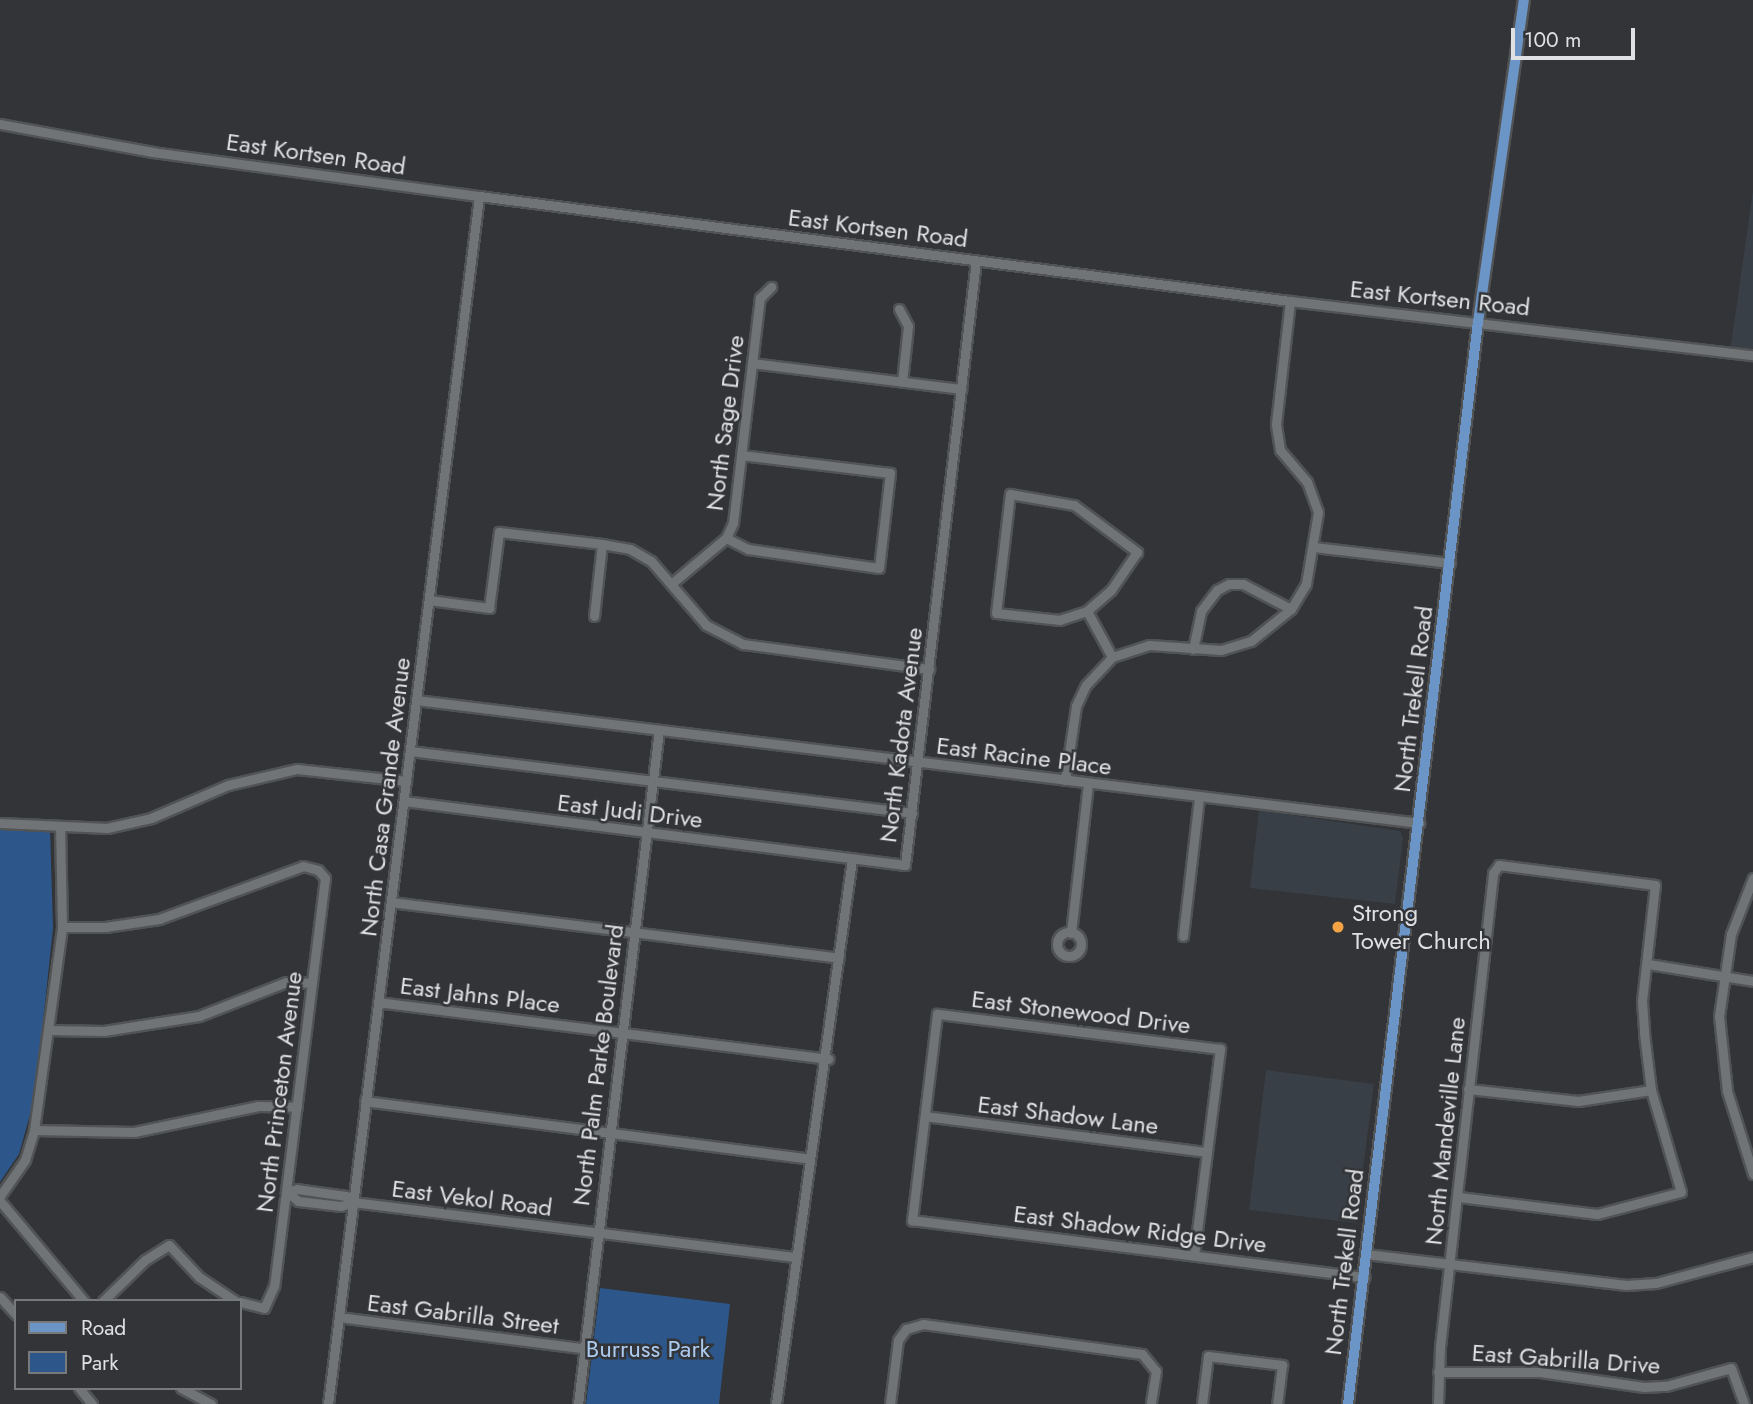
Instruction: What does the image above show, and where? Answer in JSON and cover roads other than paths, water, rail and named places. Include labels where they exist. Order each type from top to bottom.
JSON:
[{"type":"main road","name":"North Trekell Road","points":[[1348,1404],[1478,321],[1524,0]]},
{"type":"street","name":"East Kortsen Road","points":[[0,124],[152,152],[479,196],[1290,301],[1753,355]]},
{"type":"street","name":"North Casa Grande Avenue","points":[[328,1404],[479,196]]},
{"type":"street","name":"North Kadota Avenue","points":[[776,1404],[794,1257],[828,1059],[852,859],[905,865],[976,261]]},
{"type":"street","name":"North Sage Drive","points":[[671,584],[726,538],[733,523],[760,298],[771,287]]},
{"type":"street","points":[[1065,780],[1076,706],[1086,685],[1112,657],[1149,645],[1221,650],[1251,641],[1291,609],[1306,584],[1318,512],[1307,482],[1280,450],[1276,424],[1290,301]]},
{"type":"street","points":[[899,309],[908,326],[902,382]]},
{"type":"street","points":[[752,363],[961,389]]},
{"type":"street","points":[[726,538],[748,549],[879,568],[890,473],[741,454]]},
{"type":"street","points":[[1010,494],[1074,505],[1137,552],[1111,590],[1087,611],[1060,620],[996,613],[1010,494]]},
{"type":"street","points":[[429,600],[489,608],[499,532],[602,544],[641,555],[671,584],[706,625],[743,644],[929,669]]},
{"type":"street","points":[[594,616],[602,544]]},
{"type":"street","points":[[1314,547],[1450,563]]},
{"type":"street","points":[[1193,649],[1201,611],[1217,590],[1229,584],[1243,584],[1291,609]]},
{"type":"street","points":[[1087,611],[1112,657]]},
{"type":"street","name":"East Racine Place","points":[[416,700],[1419,823]]},
{"type":"street","name":"North Palm Parke Boulevard","points":[[578,1404],[582,1348],[659,730]]},
{"type":"street","points":[[410,751],[912,813]]},
{"type":"street","points":[[0,823],[107,828],[151,818],[228,785],[297,769],[406,781]]},
{"type":"street","points":[[1071,933],[1088,783]]},
{"type":"street","points":[[1183,936],[1199,797]]},
{"type":"street","name":"East Judi Drive","points":[[404,801],[852,859]]},
{"type":"street","points":[[0,1196],[25,1160],[34,1130],[62,926],[60,826]]},
{"type":"street","name":"North Mandeville Lane","points":[[1438,1404],[1438,1372],[1493,873],[1499,865],[1655,885],[1648,964]]},
{"type":"street","name":"North Princeton Avenue","points":[[62,926],[105,928],[159,919],[303,866],[318,870],[326,878],[310,983],[274,1286],[264,1308],[242,1303]]},
{"type":"street","points":[[1753,878],[1731,934],[1724,976],[1720,1052],[1753,1174]]},
{"type":"street","points":[[391,902],[839,958]]},
{"type":"street","points":[[1459,1197],[1597,1214],[1681,1192],[1651,1090],[1642,1001],[1648,964],[1753,981]]},
{"type":"street","points":[[49,1030],[104,1031],[199,1016],[286,982],[310,983]]},
{"type":"street","name":"East Jahns Place","points":[[377,1002],[828,1059]]},
{"type":"street","name":"East Stonewood Drive","points":[[925,1116],[937,1014],[1220,1049],[1207,1152]]},
{"type":"street","points":[[1468,1089],[1578,1101],[1651,1090]]},
{"type":"street","points":[[365,1101],[809,1159]]},
{"type":"street","points":[[34,1130],[134,1132],[258,1106],[297,1107]]},
{"type":"street","name":"East Shadow Lane","points":[[925,1116],[1207,1152]]},
{"type":"street","name":"East Shadow Ridge Drive","points":[[925,1116],[912,1220],[1364,1277]]},
{"type":"street","points":[[1194,1255],[1207,1152]]},
{"type":"street","name":"East Vekol Road","points":[[287,1192],[297,1189],[346,1195],[353,1202],[794,1257]]},
{"type":"street","points":[[0,1201],[82,1299]]},
{"type":"street","points":[[105,1299],[145,1260],[169,1245],[199,1277],[232,1299]]},
{"type":"street","points":[[1366,1254],[1626,1285],[1656,1283],[1753,1257]]},
{"type":"street","points":[[0,1297],[14,1313]]},
{"type":"street","name":"East Gabrilla Street","points":[[339,1317],[582,1348]]},
{"type":"street","points":[[890,1404],[898,1340],[906,1329],[923,1324],[1142,1354],[1156,1371],[1151,1404]]},
{"type":"street","points":[[1202,1404],[1209,1356],[1282,1365],[1277,1404]]},
{"type":"street","name":"East Gabrilla Drive","points":[[1438,1372],[1540,1372],[1644,1387],[1666,1386],[1731,1368],[1744,1404]]},
{"type":"street","points":[[81,1390],[92,1404]]},
{"type":"street","points":[[185,1390],[211,1404]]},
{"type":"place","name":"Strong Tower Church","points":[[1338,927]]},
{"type":"park label","name":"Burruss Park","points":[[648,1349]]}]
